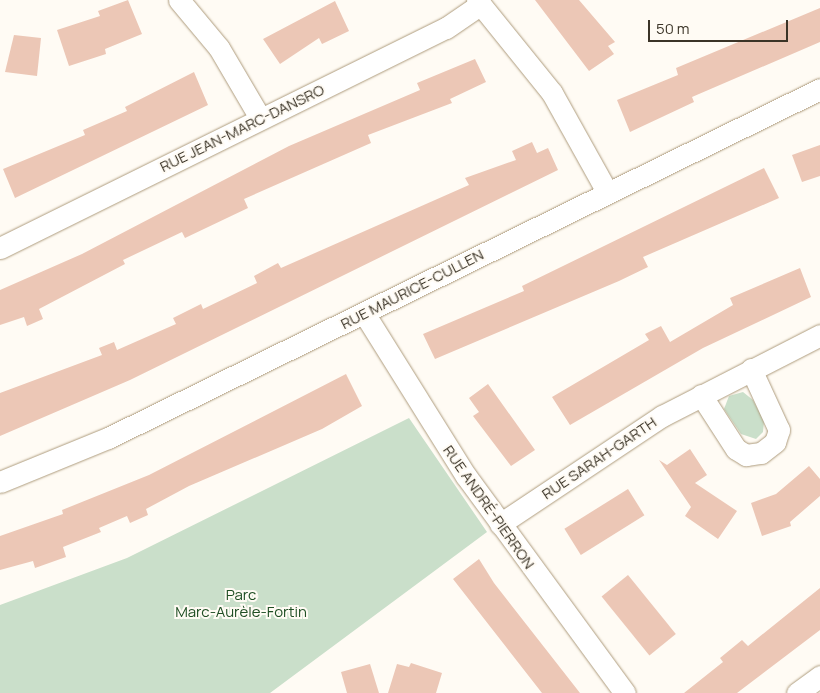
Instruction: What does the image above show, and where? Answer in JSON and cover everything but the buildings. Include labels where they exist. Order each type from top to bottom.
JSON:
[{"type":"street","points":[[179,0],[219,48],[260,118]]},
{"type":"street","name":"RUE JEAN-MARC-DANSRO","points":[[0,248],[260,118],[446,28],[479,2],[552,93],[607,192]]},
{"type":"street","name":"RUE MAURICE-CULLEN","points":[[0,482],[108,438],[820,89]]},
{"type":"street","name":"RUE ANDRÉ-PIERRON","points":[[364,313],[408,389],[500,524],[625,693]]},
{"type":"street","name":"RUE SARAH-GARTH","points":[[500,524],[655,420],[820,335]]},
{"type":"street","points":[[701,396],[736,449],[746,454],[761,453],[775,442],[779,430],[751,369]]},
{"type":"street","points":[[797,693],[820,676]]},
{"type":"green space","points":[[743,392],[753,400],[764,421],[763,432],[756,439],[741,434],[724,409],[729,396]]},
{"type":"green space","name":"Parc Marc-Aurèle-Fortin","points":[[409,418],[487,532],[270,693],[0,693],[0,605],[127,558]]}]
